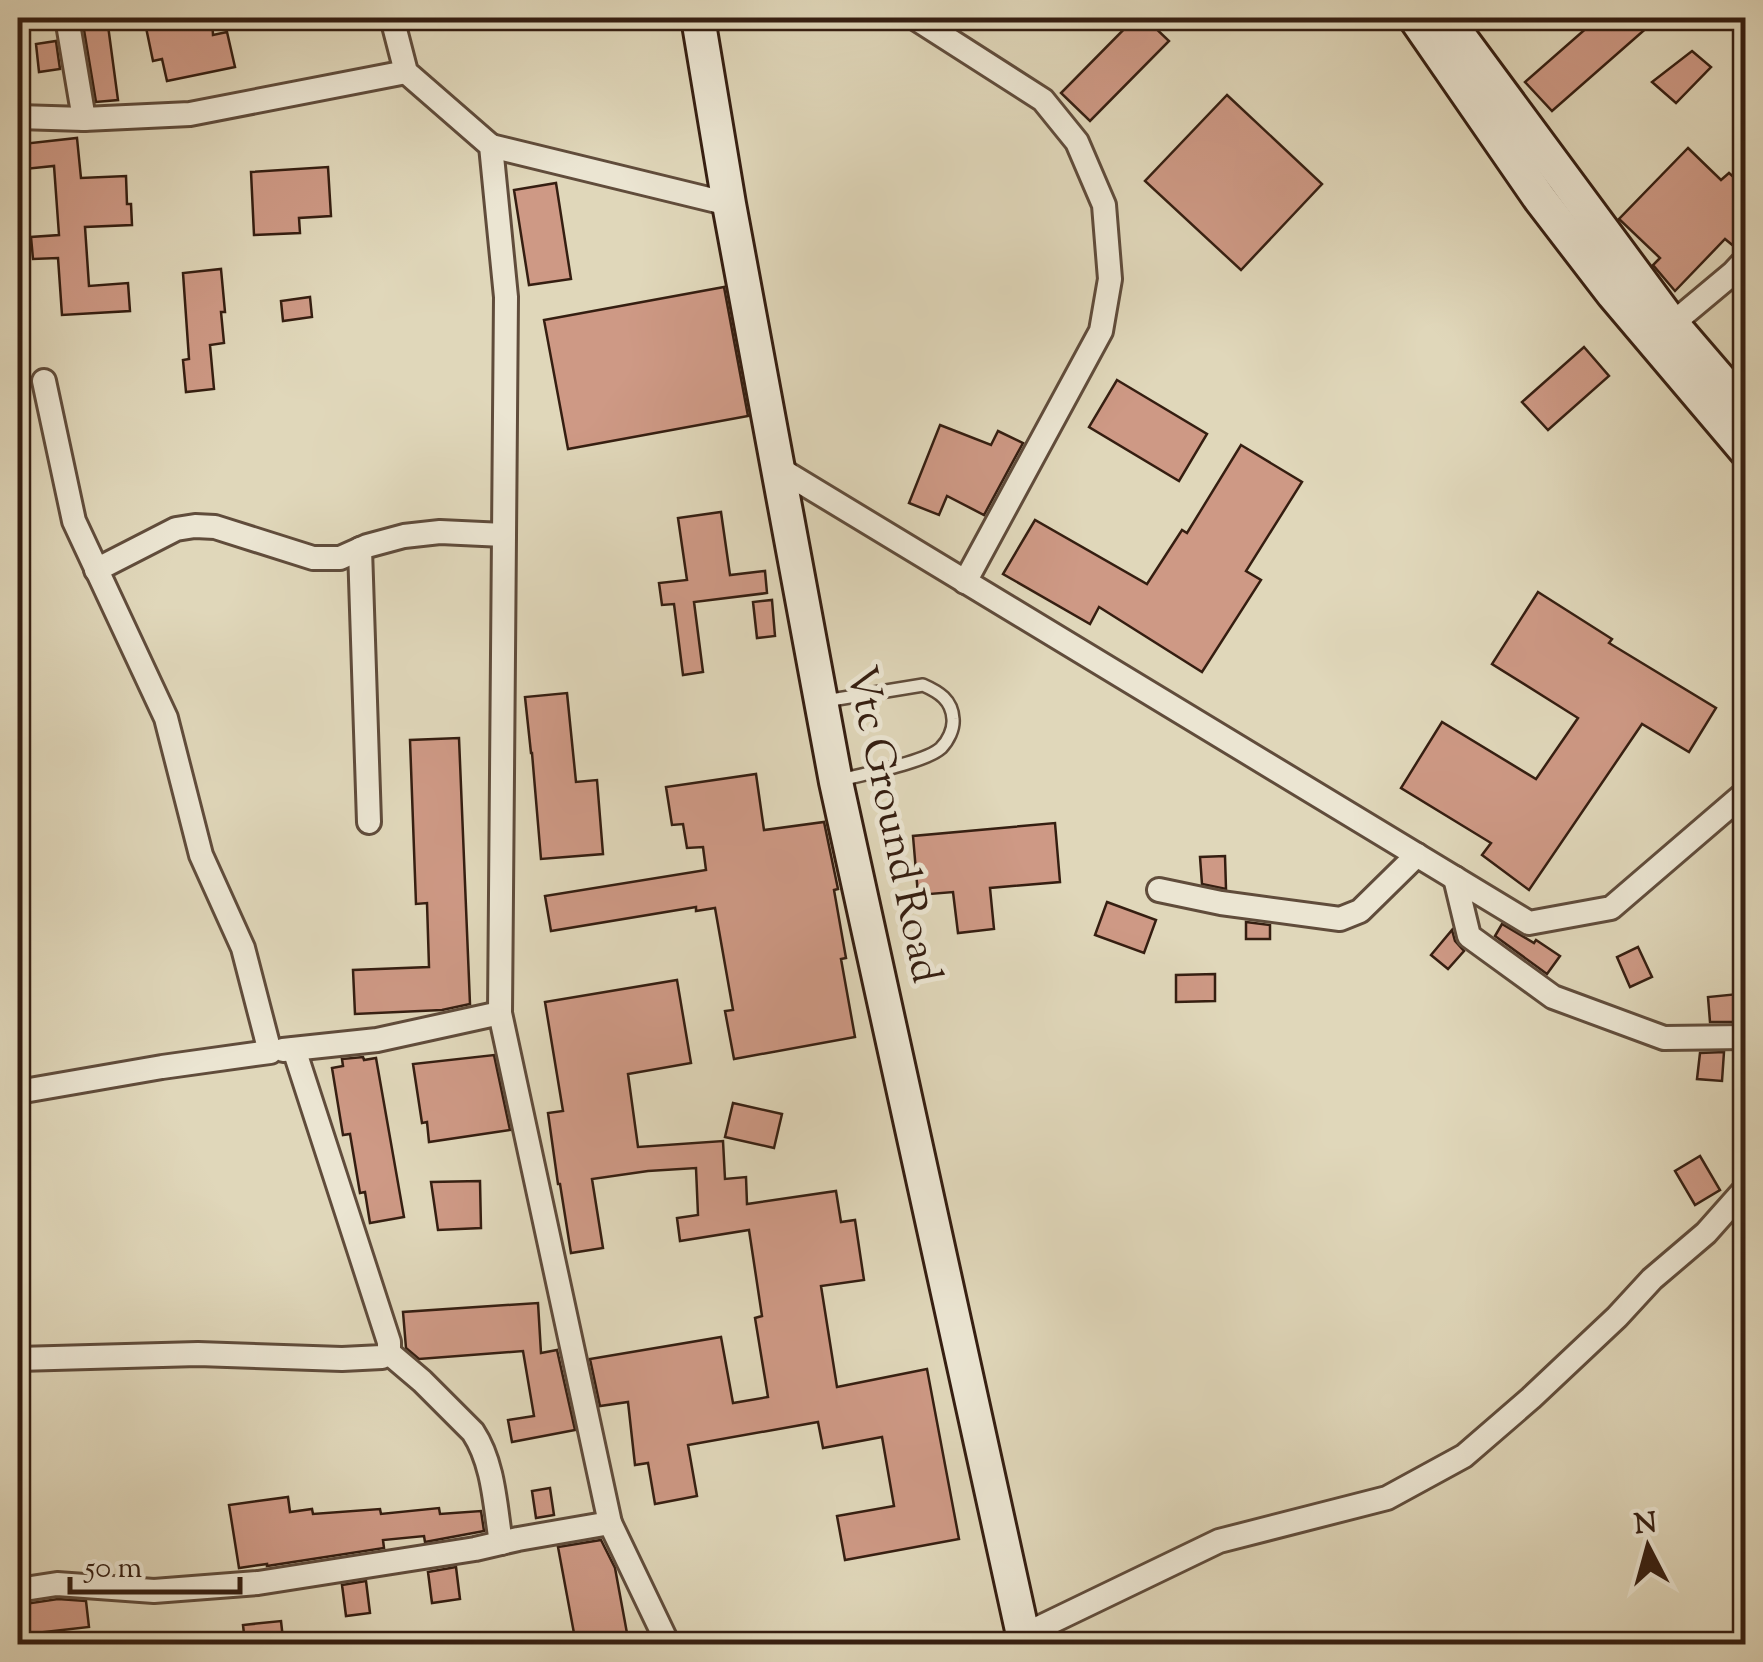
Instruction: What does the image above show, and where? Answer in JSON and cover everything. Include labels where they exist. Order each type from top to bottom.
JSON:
[{"type":"street","points":[[67,18],[84,119]]},
{"type":"street","points":[[392,18],[406,72],[492,146],[729,204]]},
{"type":"street","name":"Vtc Ground Road","points":[[698,18],[836,782],[1024,1640]]},
{"type":"street","points":[[915,18],[1043,100],[1076,142],[1104,205],[1110,279],[1101,331],[966,582]]},
{"type":"street","points":[[1415,18],[1540,199],[1746,451]]},
{"type":"street","points":[[1446,18],[1672,324],[1746,410]]},
{"type":"street","points":[[18,118],[190,114],[406,72]]},
{"type":"street","points":[[492,146],[506,297],[500,1014],[610,1522],[668,1644]]},
{"type":"street","points":[[1672,324],[1746,260]]},
{"type":"street","points":[[44,381],[74,521],[166,718],[201,855],[244,948],[270,1052]]},
{"type":"street","points":[[778,468],[1529,923],[1611,908],[1746,792]]},
{"type":"street","points":[[96,570],[176,529],[195,526],[215,527],[313,558],[340,558],[404,536],[440,532],[504,535]]},
{"type":"street","points":[[360,549],[369,822]]},
{"type":"street","points":[[1159,890],[1221,903],[1340,919],[1360,911],[1417,855]]},
{"type":"street","points":[[1455,878],[1469,936],[1553,997],[1664,1038],[1746,1037]]},
{"type":"street","points":[[18,1092],[162,1067],[376,1040],[500,1014]]},
{"type":"street","points":[[294,1049],[389,1353],[473,1432],[484,1450],[500,1543]]},
{"type":"street","points":[[1024,1640],[1218,1541],[1387,1498],[1464,1456],[1706,1233],[1746,1188]]},
{"type":"street","points":[[18,1360],[198,1354],[342,1359],[382,1357],[389,1353]]},
{"type":"street","points":[[18,1590],[58,1584],[154,1591],[258,1582],[475,1549],[610,1522]]},
{"type":"lane","points":[[820,701],[923,685],[938,691],[949,702],[954,720],[940,750],[836,782]]},
{"type":"building","points":[[82,18],[107,18],[118,100],[96,102]]},
{"type":"building","points":[[144,18],[212,18],[213,35],[227,32],[235,67],[167,81],[162,59],[153,61]]},
{"type":"building","points":[[1135,18],[1145,18],[1169,41],[1090,121],[1061,93]]},
{"type":"building","points":[[1598,18],[1658,18],[1552,111],[1525,82]]},
{"type":"building","points":[[56,41],[60,69],[39,72],[36,44]]},
{"type":"building","points":[[1692,51],[1711,67],[1676,103],[1652,82]]},
{"type":"building","points":[[1227,95],[1322,184],[1241,270],[1145,181]]},
{"type":"building","points":[[77,138],[81,178],[126,176],[132,225],[85,227],[89,286],[128,283],[130,311],[62,315],[58,258],[33,259],[31,237],[59,235],[54,166],[25,169],[22,144]]},
{"type":"building","points":[[1688,148],[1721,180],[1729,173],[1746,188],[1746,244],[1736,248],[1725,239],[1675,291],[1653,265],[1660,258],[1619,219]]},
{"type":"building","points":[[328,167],[331,216],[299,218],[300,233],[254,235],[251,172]]},
{"type":"building","points":[[556,183],[571,279],[529,285],[514,190]]},
{"type":"building","points":[[221,269],[224,343],[210,345],[214,389],[186,392],[183,360],[189,359],[183,273]]},
{"type":"building","points":[[724,287],[748,416],[568,449],[544,320]]},
{"type":"building","points":[[310,297],[312,317],[283,321],[281,301]]},
{"type":"building","points":[[1584,347],[1609,376],[1548,430],[1522,402]]},
{"type":"building","points":[[1117,380],[1207,434],[1179,481],[1089,427]]},
{"type":"building","points":[[940,425],[991,445],[998,431],[1023,443],[984,515],[947,496],[939,515],[909,503]]},
{"type":"building","points":[[1241,445],[1302,482],[1246,571],[1261,580],[1202,672],[1099,607],[1090,624],[1003,574],[1035,520],[1147,584],[1182,530],[1187,533]]},
{"type":"building","points":[[721,512],[730,575],[765,571],[767,593],[694,602],[703,672],[683,675],[674,604],[662,605],[659,583],[687,580],[678,518]]},
{"type":"building","points":[[1538,592],[1612,639],[1609,643],[1716,708],[1689,752],[1642,724],[1529,890],[1482,855],[1491,843],[1401,788],[1442,722],[1536,779],[1578,718],[1492,664]]},
{"type":"building","points":[[772,600],[775,636],[757,638],[753,602]]},
{"type":"building","points":[[567,693],[576,782],[597,780],[603,854],[541,859],[525,697]]},
{"type":"building","points":[[459,738],[470,1004],[442,1010],[355,1014],[353,970],[429,967],[427,903],[416,904],[410,740]]},
{"type":"building","points":[[756,774],[764,830],[824,822],[838,889],[834,890],[846,958],[841,959],[855,1037],[734,1059],[725,1011],[733,1010],[715,908],[696,911],[696,907],[551,931],[545,896],[706,870],[703,847],[687,848],[683,824],[672,825],[666,787]]},
{"type":"building","points":[[1055,823],[1060,882],[990,888],[994,929],[958,933],[953,892],[918,895],[913,836]]},
{"type":"building","points":[[1225,856],[1226,889],[1202,884],[1200,857]]},
{"type":"building","points":[[1107,902],[1156,920],[1144,953],[1095,935]]},
{"type":"building","points":[[1246,922],[1270,925],[1270,939],[1246,939]]},
{"type":"building","points":[[1502,924],[1560,956],[1547,974],[1495,936]]},
{"type":"building","points":[[1452,930],[1464,951],[1448,969],[1431,955]]},
{"type":"building","points":[[1638,947],[1652,977],[1630,987],[1617,957]]},
{"type":"building","points":[[1215,974],[1215,1001],[1176,1002],[1176,975]]},
{"type":"building","points":[[677,980],[691,1063],[628,1074],[638,1147],[723,1141],[725,1179],[746,1177],[747,1204],[836,1191],[841,1222],[855,1220],[864,1280],[821,1286],[837,1387],[927,1369],[959,1539],[845,1560],[837,1516],[894,1506],[882,1437],[823,1448],[818,1422],[688,1445],[697,1496],[655,1504],[648,1463],[635,1465],[628,1402],[600,1406],[590,1359],[721,1337],[733,1403],[768,1397],[755,1318],[762,1316],[749,1230],[680,1241],[677,1218],[698,1215],[696,1168],[592,1179],[603,1248],[571,1253],[548,1113],[563,1111],[545,1002]]},
{"type":"building","points":[[1738,994],[1741,1022],[1710,1022],[1708,997]]},
{"type":"building","points":[[1724,1052],[1722,1081],[1697,1079],[1700,1053]]},
{"type":"building","points":[[494,1055],[510,1130],[429,1142],[427,1122],[422,1123],[413,1064]]},
{"type":"building","points":[[376,1058],[404,1217],[370,1223],[365,1192],[360,1193],[350,1134],[343,1135],[332,1068],[343,1066],[342,1059]]},
{"type":"building","points":[[733,1103],[782,1114],[774,1148],[725,1137]]},
{"type":"building","points":[[1700,1156],[1720,1190],[1695,1205],[1675,1171]]},
{"type":"building","points":[[480,1181],[481,1228],[438,1230],[431,1182]]},
{"type":"building","points":[[538,1303],[541,1353],[557,1350],[575,1430],[512,1442],[508,1420],[534,1416],[523,1351],[419,1359],[406,1348],[403,1312]]},
{"type":"building","points":[[550,1488],[554,1515],[536,1518],[532,1491]]},
{"type":"building","points":[[288,1497],[290,1512],[312,1509],[313,1514],[380,1509],[381,1514],[439,1508],[440,1514],[481,1511],[484,1531],[425,1542],[424,1536],[383,1540],[384,1548],[239,1568],[229,1505]]},
{"type":"building","points":[[601,1540],[615,1568],[629,1644],[576,1644],[558,1547]]},
{"type":"building","points":[[456,1567],[460,1599],[432,1603],[428,1572]]},
{"type":"building","points":[[366,1581],[370,1613],[346,1616],[342,1585]]},
{"type":"building","points":[[58,1599],[86,1601],[89,1627],[18,1635],[18,1605]]},
{"type":"building","points":[[281,1621],[283,1639],[245,1643],[243,1625]]}]
